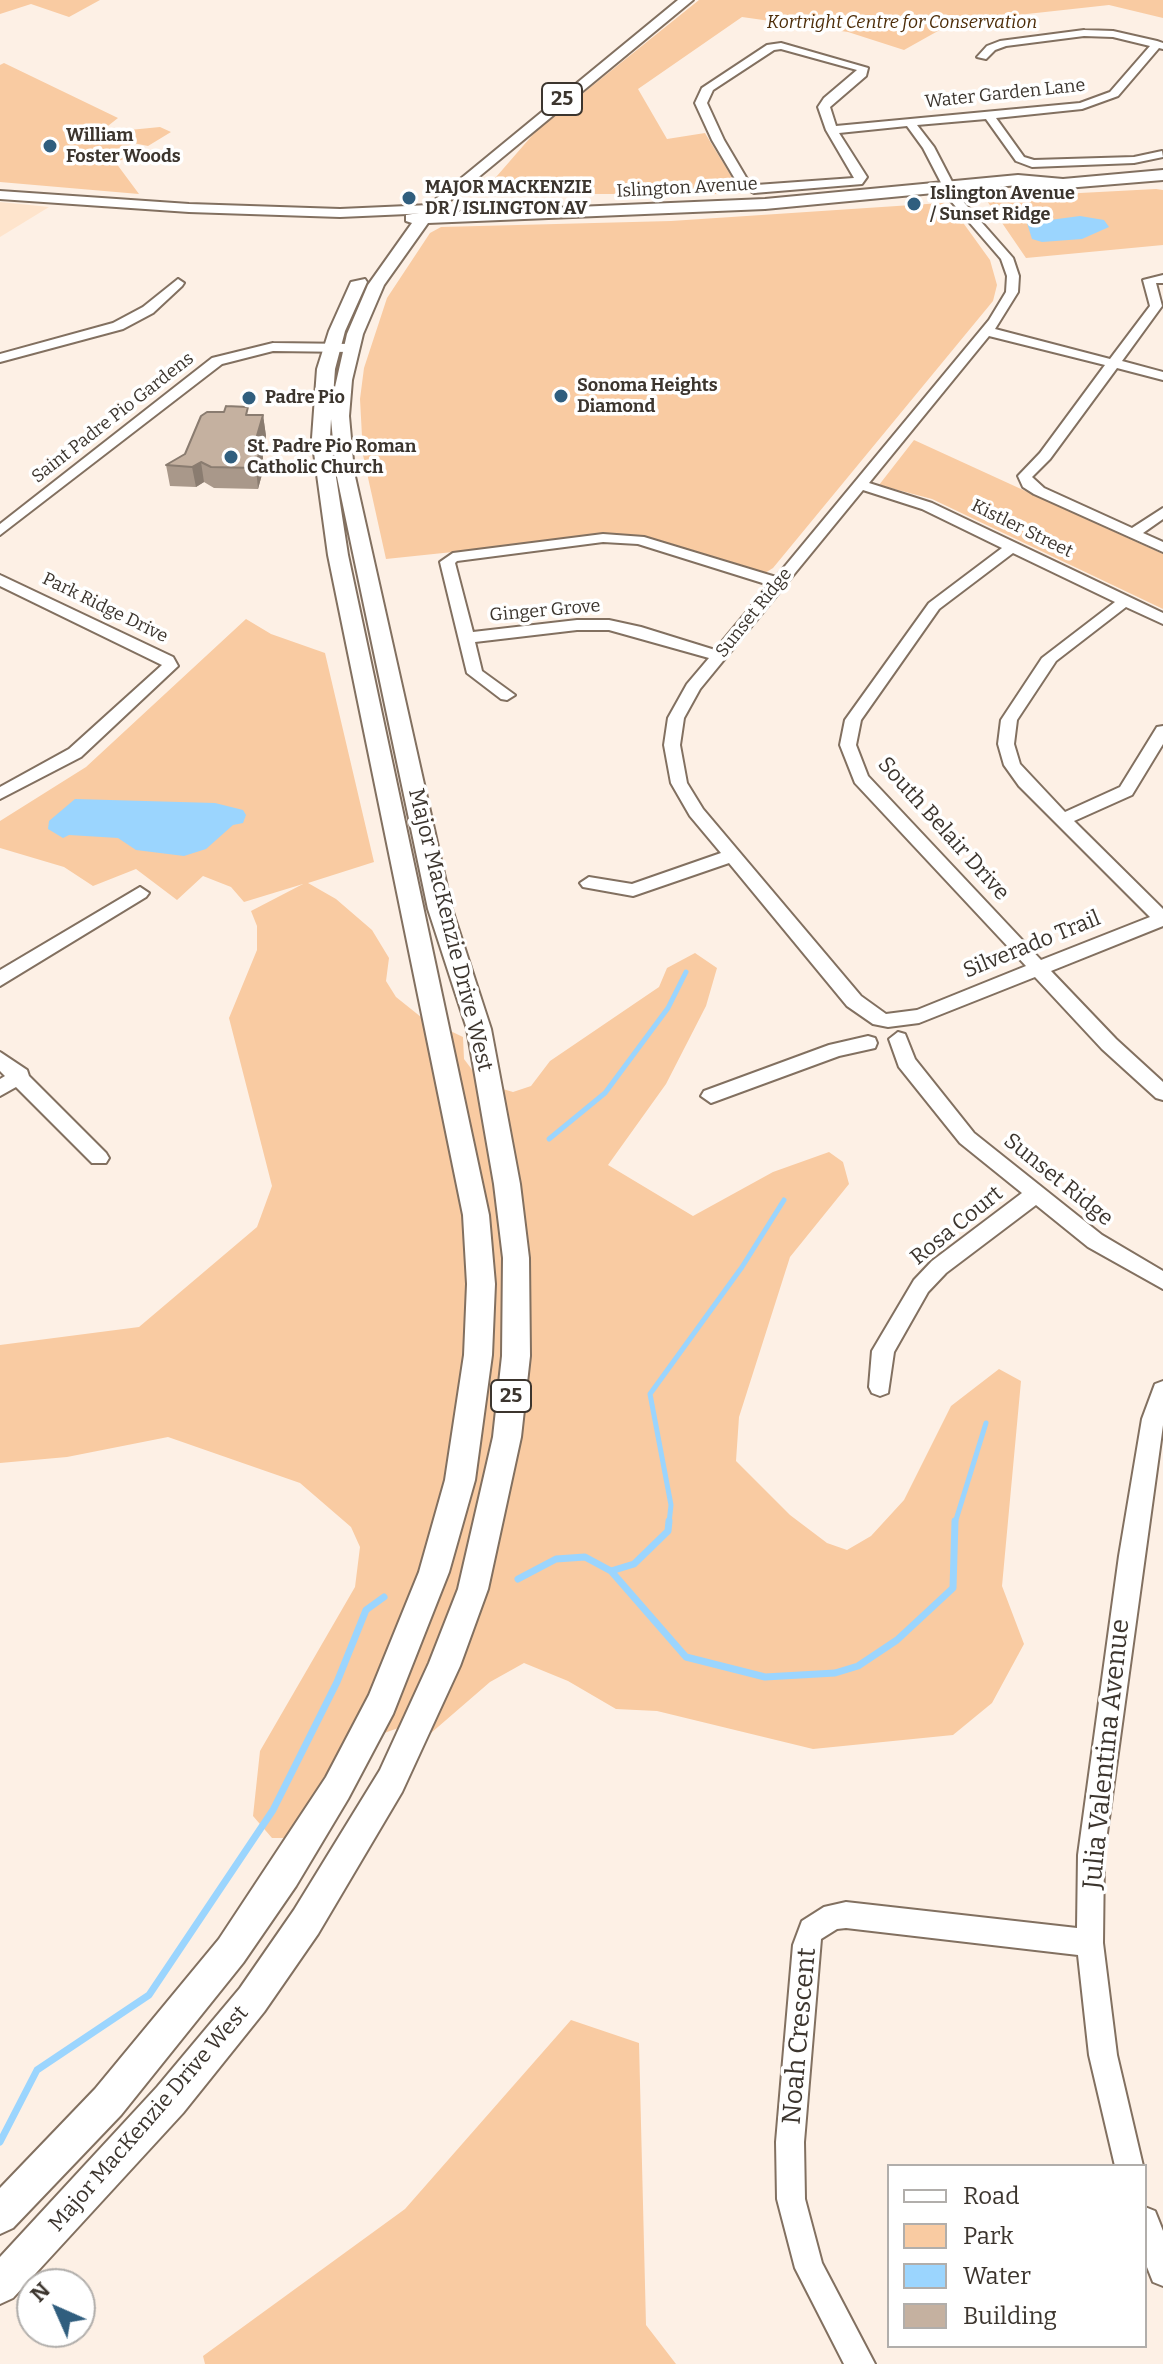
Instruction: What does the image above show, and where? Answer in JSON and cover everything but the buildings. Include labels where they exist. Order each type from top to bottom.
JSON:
[{"type":"main road","name":"Major MacKenzie Drive West","points":[[0,2285],[160,2111],[243,2011],[353,1848],[391,1781],[473,1589],[491,1521],[507,1437],[516,1342],[516,1258],[507,1184],[479,1029],[440,909],[345,472],[340,416],[342,348],[399,249],[412,217],[445,177],[670,0]]},
{"type":"main road","name":"Major MacKenzie Drive West","points":[[412,217],[686,0]]},
{"type":"main road","name":"Islington Avenue","points":[[412,217],[508,216],[867,196],[893,199],[958,189],[1163,175]]},
{"type":"main road","name":"Major MacKenzie Drive West","points":[[0,2215],[108,2102],[162,2038],[231,1951],[284,1874],[337,1788],[382,1703],[434,1572],[460,1480],[478,1355],[481,1284],[476,1215],[338,555],[321,438],[322,402],[367,265]]},
{"type":"street","points":[[982,57],[991,48],[1004,43],[1084,33],[1160,45]]},
{"type":"street","name":"Water Garden Lane","points":[[832,130],[1100,101],[1114,94],[1160,45]]},
{"type":"street","points":[[781,46],[863,68],[862,74],[828,100],[824,107],[832,130],[861,177],[858,181],[754,189],[742,181],[701,103],[708,88],[771,47],[781,46]]},
{"type":"street","points":[[989,115],[1020,159],[1032,164],[1134,160],[1162,154]]},
{"type":"street","name":"Sunset Ridge","points":[[910,123],[958,189],[972,222],[988,233],[1007,258],[1014,280],[1008,301],[719,656],[680,709],[674,727],[672,754],[688,802],[967,1138],[1110,1252],[1163,1281]]},
{"type":"street","name":"Islington Avenue","points":[[0,195],[189,208],[340,213],[351,217],[412,217]]},
{"type":"street","points":[[1163,279],[1149,280],[1156,306],[1025,480],[1039,491],[1163,548]]},
{"type":"street","points":[[0,358],[118,326],[148,310],[178,283]]},
{"type":"street","points":[[986,331],[1163,376]]},
{"type":"street","name":"Saint Padre Pio Gardens","points":[[0,531],[217,361],[273,347],[342,348]]},
{"type":"street","name":"Kistler Street","points":[[860,485],[919,502],[1163,619]]},
{"type":"street","points":[[1133,534],[1163,512]]},
{"type":"street","points":[[507,695],[475,673],[447,562],[453,557],[603,538],[639,540],[779,583]]},
{"type":"street","name":"South Belair Drive","points":[[1012,547],[934,606],[858,710],[849,732],[848,745],[861,779],[1109,1044],[1163,1093]]},
{"type":"street","name":"Park Ridge Drive","points":[[0,580],[167,660],[170,666],[75,753],[4,786]]},
{"type":"street","points":[[1125,601],[1050,658],[1009,720],[1006,744],[1012,765],[1025,782],[1163,919]]},
{"type":"street","name":"Ginger Grove","points":[[465,638],[577,625],[609,625],[636,630],[719,656]]},
{"type":"street","points":[[1063,820],[1126,791],[1163,731]]},
{"type":"street","points":[[589,883],[633,890],[731,856]]},
{"type":"street","points":[[0,979],[140,893]]},
{"type":"street","name":"Silverado Trail","points":[[879,1033],[1163,919]]},
{"type":"street","points":[[711,1096],[879,1033]]},
{"type":"street","points":[[0,1059],[20,1075],[99,1158]]},
{"type":"street","points":[[0,1089],[20,1075]]},
{"type":"street","name":"Rosa Court","points":[[880,1387],[883,1351],[921,1286],[939,1267],[1035,1194]]},
{"type":"street","name":"Julia Valentina Avenue","points":[[1129,2164],[1103,2055],[1090,1943],[1091,1855],[1096,1800],[1153,1419],[1163,1390]]},
{"type":"street","name":"Noah Crescent","points":[[860,2364],[809,2268],[791,2199],[790,2142],[806,1945],[811,1930],[833,1916],[846,1915],[1090,1943]]},
{"type":"street","points":[[1147,2227],[1163,2272]]},
{"type":"shaded area","points":[[0,202],[49,207],[0,237]]},
{"type":"green space","points":[[0,0],[100,0],[69,17],[31,4],[0,14]]},
{"type":"green space","name":"Kortright Centre for Conservation","points":[[699,0],[1163,0],[1163,18],[1109,5],[954,22],[904,50],[848,32],[742,17],[638,89],[667,139],[705,133],[742,194],[515,194],[498,190],[490,184],[536,131]]},
{"type":"green space","points":[[4,63],[118,118],[99,133],[160,127],[171,132],[148,146],[133,143],[118,152],[125,158],[116,163],[139,194],[0,182],[0,65]]},
{"type":"green space","points":[[1163,190],[1163,245],[1026,258],[985,198]]},
{"type":"green space","points":[[942,203],[951,206],[990,260],[997,285],[993,301],[773,568],[765,573],[662,542],[615,535],[386,559],[363,455],[360,399],[364,368],[387,298],[430,233],[441,227],[671,221]]},
{"type":"green space","points":[[914,440],[1163,554],[1163,609],[932,499],[879,485]]},
{"type":"green space","points":[[246,619],[271,634],[325,653],[374,862],[308,883],[336,899],[372,930],[389,958],[386,981],[396,997],[421,1017],[463,1037],[464,1059],[482,1083],[513,1092],[531,1086],[550,1061],[659,987],[667,968],[695,953],[717,968],[706,1006],[666,1084],[608,1165],[693,1216],[773,1172],[829,1152],[843,1162],[849,1184],[790,1257],[739,1417],[736,1461],[790,1515],[827,1543],[847,1550],[871,1536],[904,1500],[951,1406],[999,1369],[1021,1381],[1002,1586],[1024,1644],[992,1703],[953,1735],[813,1749],[657,1711],[616,1709],[568,1681],[524,1663],[490,1682],[431,1733],[404,1726],[373,1737],[289,1838],[272,1838],[253,1816],[260,1751],[355,1587],[360,1547],[351,1527],[300,1483],[168,1437],[67,1457],[0,1463],[0,1345],[139,1327],[257,1227],[272,1186],[229,1018],[257,950],[257,926],[251,911],[303,884],[244,902],[231,887],[203,876],[177,900],[136,869],[93,886],[64,867],[0,848],[0,821],[86,767]]},
{"type":"green space","points":[[571,2020],[639,2043],[646,2325],[676,2364],[205,2364],[203,2356],[405,2209]]},
{"type":"water","points":[[1080,216],[1104,220],[1109,227],[1082,239],[1042,242],[1032,239],[1027,223]]},
{"type":"water","points":[[75,799],[215,803],[243,810],[246,815],[243,823],[233,825],[206,849],[184,856],[136,850],[118,838],[69,835],[63,838],[48,829],[49,821]]},
{"type":"waterway","points":[[549,1139],[605,1093],[668,1008],[686,972]]},
{"type":"waterway","points":[[669,1523],[671,1505],[650,1394],[742,1267],[784,1200]]},
{"type":"waterway","points":[[955,1523],[986,1423]]},
{"type":"waterway","points":[[611,1571],[634,1564],[668,1531],[669,1521]]},
{"type":"waterway","points":[[611,1571],[686,1657],[765,1677],[835,1673],[858,1666],[897,1640],[953,1588],[955,1521]]},
{"type":"waterway","points":[[518,1579],[556,1559],[585,1557],[611,1571]]},
{"type":"waterway","points":[[0,2142],[37,2070],[149,1995],[273,1810],[337,1682],[366,1610],[384,1597]]},
{"type":"place","name":"William Foster Woods","points":[[50,146]]},
{"type":"place","name":"MAJOR MACKENZIE DR / ISLINGTON AV","points":[[409,198]]},
{"type":"place","name":"Islington Avenue / Sunset Ridge","points":[[914,204]]},
{"type":"place","name":"Sonoma Heights Diamond","points":[[561,396]]},
{"type":"place","name":"Padre Pio","points":[[249,398]]},
{"type":"place","name":"St. Padre Pio Roman Catholic Church","points":[[231,457]]}]
